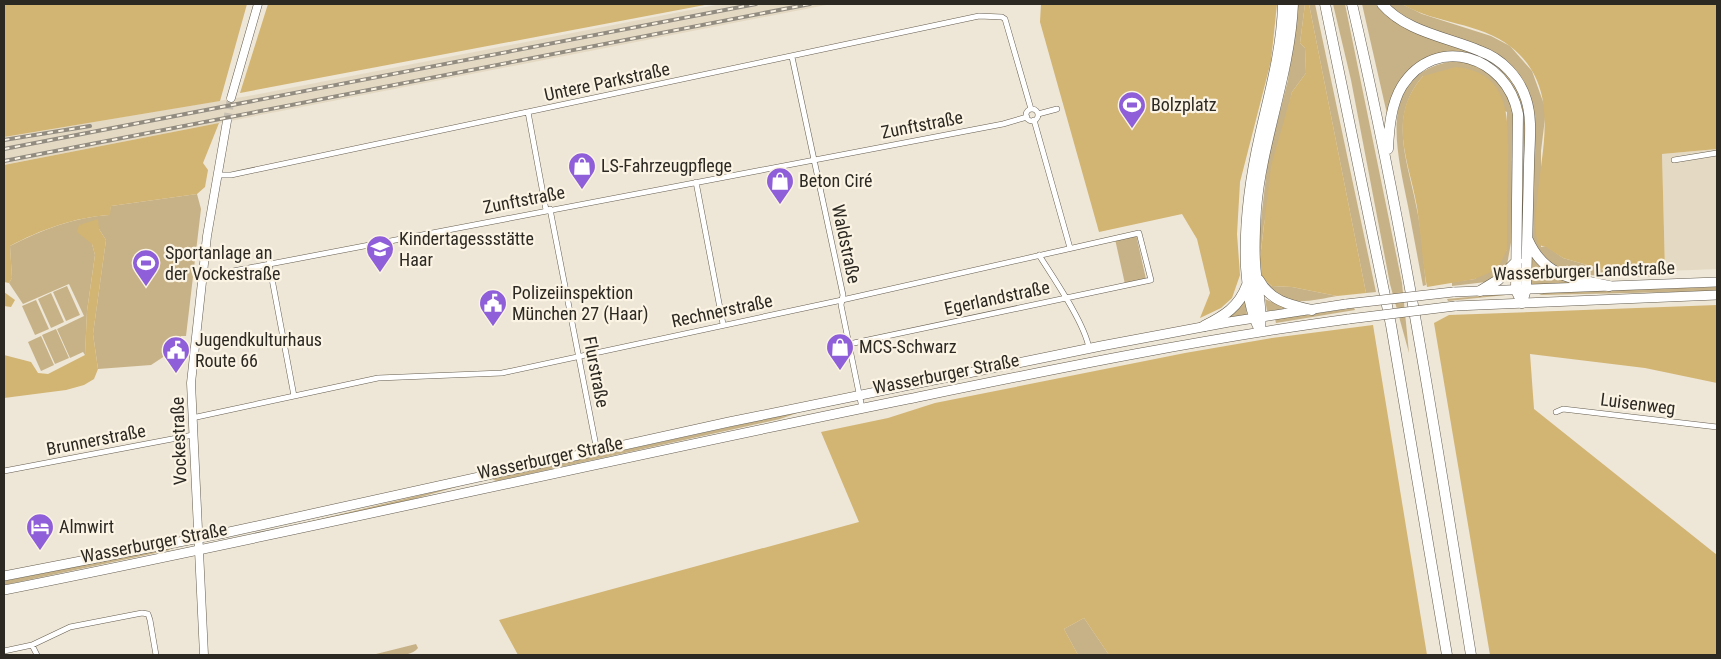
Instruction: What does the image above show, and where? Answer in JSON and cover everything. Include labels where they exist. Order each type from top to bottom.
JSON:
[{"type":"highway","points":[[1260,330],[1245,239],[1247,207],[1260,135],[1276,69],[1283,4]]},
{"type":"highway","points":[[1204,326],[1226,314],[1239,302],[1252,278],[1260,177],[1286,69],[1293,4]]},
{"type":"highway","points":[[1325,4],[1391,325],[1447,655]]},
{"type":"highway","points":[[1352,4],[1387,161],[1430,400],[1471,655]]},
{"type":"highway","points":[[1382,4],[1402,20],[1419,30],[1485,53],[1505,65],[1518,81],[1529,110],[1527,238],[1521,290]]},
{"type":"highway","points":[[1387,161],[1395,100],[1403,84],[1419,68],[1443,58],[1460,57],[1481,62],[1495,70],[1509,88],[1518,114],[1517,261],[1522,303]]},
{"type":"highway","points":[[1527,238],[1542,264],[1552,271],[1609,286]]},
{"type":"highway","points":[[1480,291],[1498,280],[1517,261]]},
{"type":"highway","points":[[1252,278],[1270,296],[1295,306],[1312,310]]},
{"type":"main road","points":[[231,98],[258,4]]},
{"type":"main road","name":"Vockestraße","points":[[204,655],[192,418],[192,366],[202,272],[227,121]]},
{"type":"main road","name":"Wasserburger Landstraße","points":[[1312,310],[1346,304],[1453,292],[1717,282]]},
{"type":"main road","name":"Wasserburger Landstraße","points":[[1260,330],[1455,306],[1717,295]]},
{"type":"main road","points":[[1204,326],[1312,310]]},
{"type":"main road","name":"Wasserburger Straße","points":[[4,576],[198,538],[860,395],[1204,326]]},
{"type":"main road","name":"Wasserburger Straße","points":[[4,590],[199,552],[862,408],[1103,359],[1260,330]]},
{"type":"street","name":"Untere Parkstraße","points":[[218,175],[231,175],[980,16],[1002,17],[1007,25],[1031,109]]},
{"type":"street","name":"Waldstraße","points":[[792,57],[843,295],[842,300],[849,344],[862,408]]},
{"type":"street","points":[[1034,120],[1030,120],[1027,117],[1027,112],[1031,109],[1036,110],[1038,114]]},
{"type":"street","points":[[1056,109],[1038,114],[1034,120],[1070,248]]},
{"type":"street","name":"Flurstraße","points":[[528,112],[579,355],[597,451]]},
{"type":"street","name":"Zunftstraße","points":[[202,272],[228,272],[1002,124],[1027,117]]},
{"type":"street","points":[[1674,160],[1717,153]]},
{"type":"street","points":[[696,182],[723,324]]},
{"type":"street","name":"Rechnerstraße","points":[[192,418],[378,378],[496,373],[842,300],[1137,232],[1151,280]]},
{"type":"street","points":[[1039,255],[1066,297],[1089,348]]},
{"type":"street","points":[[269,263],[294,396]]},
{"type":"street","name":"Egerlandstraße","points":[[849,344],[1151,280]]},
{"type":"street","name":"Luisenweg","points":[[1556,412],[1563,409],[1717,427]]},
{"type":"street","name":"Brunnerstraße","points":[[4,471],[193,435]]},
{"type":"street","points":[[4,651],[32,645],[54,633],[75,626],[142,613],[148,614],[150,620],[156,655]]},
{"type":"street","points":[[32,645],[37,655]]},
{"type":"shaded area","points":[[4,4],[247,4],[220,101],[4,137]]},
{"type":"shaded area","points":[[268,4],[710,4],[240,93]]},
{"type":"shaded area","points":[[721,4],[831,4],[4,165],[4,137],[254,95]]},
{"type":"shaded area","points":[[1041,4],[1277,4],[1271,61],[1240,182],[1237,234],[1240,275],[1232,298],[1221,308],[1200,318],[1210,293],[1197,239],[1182,214],[1099,232],[1040,22]]},
{"type":"shaded area","points":[[1297,4],[1305,4],[1300,43],[1305,48],[1306,73],[1292,92],[1264,224],[1260,259],[1259,237],[1268,159],[1288,80]]},
{"type":"shaded area","points":[[1305,4],[1309,4],[1366,293],[1337,296],[1292,287],[1272,286],[1262,278],[1260,259],[1271,166],[1292,92],[1306,73],[1305,48],[1300,43]]},
{"type":"shaded area","points":[[1309,4],[1315,4],[1376,292],[1366,293]]},
{"type":"shaded area","points":[[1333,4],[1345,4],[1402,283],[1409,353],[1390,284],[1351,80]]},
{"type":"shaded area","points":[[1362,4],[1375,4],[1387,15],[1465,46],[1494,61],[1509,74],[1516,85],[1526,118],[1521,285],[1523,117],[1516,95],[1510,84],[1503,73],[1485,58],[1473,53],[1461,53],[1420,65],[1410,70],[1399,84],[1387,114]]},
{"type":"shaded area","points":[[1387,4],[1402,4],[1422,14],[1491,36],[1510,46],[1532,71],[1546,110],[1541,151],[1541,247],[1546,246],[1563,258],[1608,271],[1665,271],[1665,276],[1614,277],[1566,273],[1553,267],[1532,241],[1533,144],[1517,74],[1403,17]]},
{"type":"shaded area","points":[[1402,4],[1717,4],[1717,149],[1662,154],[1665,271],[1608,271],[1563,258],[1546,247],[1539,245],[1535,229],[1545,118],[1543,99],[1537,80],[1527,63],[1511,47],[1499,39],[1472,28],[1415,11]]},
{"type":"shaded area","points":[[1453,61],[1468,63],[1490,73],[1506,91],[1513,112],[1512,237],[1507,265],[1501,272],[1486,282],[1452,286],[1452,282],[1475,279],[1507,250],[1507,112],[1423,76],[1412,91],[1406,107],[1403,122],[1403,138],[1420,225],[1426,285],[1423,286],[1399,162],[1397,118],[1402,98],[1412,81],[1428,69]]},
{"type":"shaded area","points":[[1456,67],[1475,71],[1489,79],[1498,90],[1504,103],[1508,135],[1507,250],[1500,264],[1491,272],[1475,279],[1427,287],[1417,207],[1403,140],[1405,108],[1412,92],[1423,76]]},
{"type":"shaded area","points":[[219,123],[203,163],[208,170],[205,187],[197,194],[111,206],[110,215],[71,221],[33,235],[10,246],[12,278],[9,283],[4,282],[4,165]]},
{"type":"shaded area","points":[[1717,149],[1717,269],[1665,271],[1662,154]]},
{"type":"shaded area","name":"Sportanlage an der Vockestraße","points":[[197,194],[201,209],[186,336],[181,336],[179,351],[174,350],[151,365],[98,369],[93,334],[106,240],[99,229],[92,244],[95,255],[87,311],[85,355],[83,352],[70,358],[57,329],[84,316],[69,284],[23,304],[9,283],[12,278],[10,246],[22,240],[71,221],[109,215],[111,206]]},
{"type":"shaded area","points":[[98,219],[99,229],[106,240],[93,334],[98,369],[94,379],[84,385],[66,390],[4,398],[4,355],[31,362],[38,373],[48,374],[85,355],[87,311],[95,255],[92,244],[77,232],[79,225]]},
{"type":"shaded area","points":[[1136,234],[1146,279],[1125,284],[1115,239]]},
{"type":"shaded area","points":[[1529,254],[1544,271],[1572,283],[1529,285]]},
{"type":"shaded area","points":[[1262,278],[1272,286],[1292,287],[1337,296],[1307,301],[1291,301],[1275,295]]},
{"type":"shaded area","points":[[67,286],[80,315],[66,321],[53,292]]},
{"type":"shaded area","points":[[1717,287],[1717,291],[1539,295],[1546,292]]},
{"type":"shaded area","points":[[4,292],[15,300],[11,307],[4,306]]},
{"type":"shaded area","points":[[51,293],[64,322],[51,328],[38,299]]},
{"type":"shaded area","points":[[1506,295],[1448,301],[1447,299]]},
{"type":"shaded area","points":[[1245,297],[1247,315],[1226,318],[1238,310]]},
{"type":"shaded area","points":[[1265,299],[1284,307],[1284,309],[1267,311]]},
{"type":"shaded area","points":[[36,300],[49,329],[35,335],[22,306]]},
{"type":"shaded area","points":[[1717,305],[1717,383],[1645,368],[1530,354],[1534,409],[1717,555],[1717,655],[1490,655],[1434,323],[1449,315]]},
{"type":"shaded area","points":[[1354,308],[1355,310],[1276,323],[1275,319]]},
{"type":"shaded area","points":[[1373,325],[1427,655],[1109,655],[1084,618],[1064,629],[1078,655],[518,655],[499,620],[859,522],[821,432],[888,418],[935,403],[1185,353],[1272,338]]},
{"type":"shaded area","points":[[56,329],[69,358],[55,364],[42,335]]},
{"type":"shaded area","points":[[41,336],[54,365],[41,371],[28,342]]},
{"type":"shaded area","points":[[840,403],[800,412],[780,419],[496,481],[492,479]]},
{"type":"shaded area","points":[[467,484],[410,500],[224,542]]},
{"type":"shaded area","points":[[169,548],[170,550],[4,585],[4,581]]},
{"type":"shaded area","points":[[1084,618],[1109,655],[1078,655],[1064,629]]},
{"type":"shaded area","points":[[416,644],[418,648],[409,654],[396,656],[372,655]]},
{"type":"tunnel","points":[[227,121],[231,98]]},
{"type":"railway","points":[[4,149],[756,4]]},
{"type":"railway","points":[[4,161],[810,4]]},
{"type":"railway","points":[[4,140],[90,126]]},
{"type":"place","name":"Bolzplatz","points":[[1132,129]]},
{"type":"place","name":"LS-Fahrzeugpflege","points":[[582,190]]},
{"type":"place","name":"Beton Ciré","points":[[780,205]]},
{"type":"place","name":"Kindertagessstätte Haar","points":[[380,273]]},
{"type":"place","name":"Sportanlage an der Vockestraße","points":[[146,287]]},
{"type":"place","name":"Polizeiinspektion München 27 (Haar)","points":[[493,327]]},
{"type":"place","name":"MCS-Schwarz","points":[[840,371]]},
{"type":"place","name":"Jugendkulturhaus Route 66","points":[[176,374]]},
{"type":"place","name":"Almwirt","points":[[40,551]]}]
